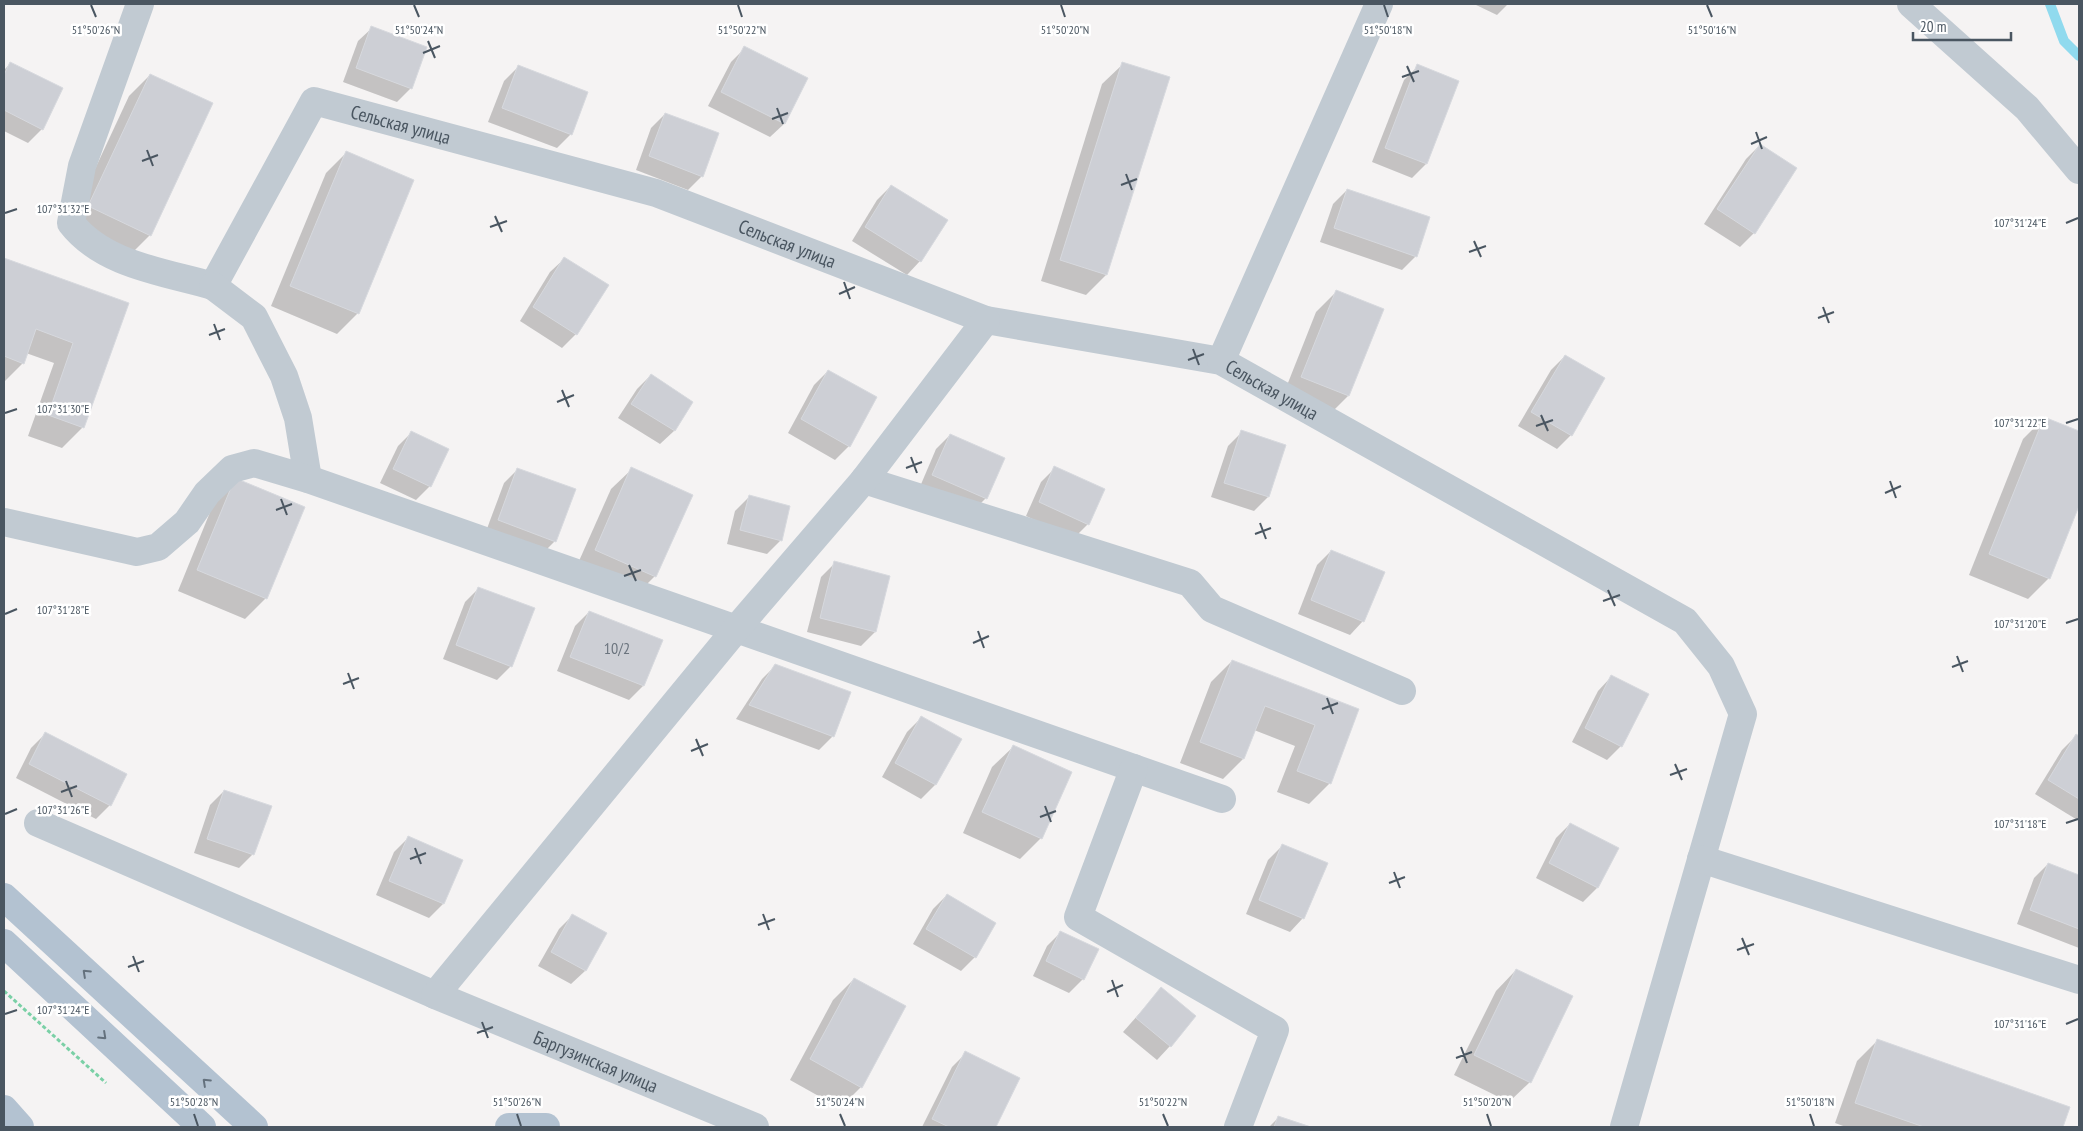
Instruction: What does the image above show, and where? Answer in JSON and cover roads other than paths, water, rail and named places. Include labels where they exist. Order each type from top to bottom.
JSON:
[{"type":"main road","points":[[4,897],[254,1127]]},
{"type":"main road","points":[[4,943],[202,1127]]},
{"type":"main road","points":[[4,1109],[20,1127]]},
{"type":"main road","points":[[509,1127],[546,1127]]},
{"type":"street","points":[[140,4],[82,166],[71,223],[82,237],[123,261],[213,286],[254,317],[284,376],[298,418],[308,479]]},
{"type":"street","points":[[1221,361],[1379,4]]},
{"type":"street","points":[[1911,4],[2027,108],[2079,170]]},
{"type":"street","name":"Сельская улица","points":[[213,286],[314,100],[656,193],[986,320],[1221,361],[1685,622],[1721,666],[1743,714],[1701,859]]},
{"type":"street","points":[[435,996],[737,628],[864,480],[986,320]]},
{"type":"street","points":[[4,522],[138,552],[158,547],[187,522],[207,493],[232,469],[254,463],[308,479],[1222,798]]},
{"type":"street","points":[[864,480],[1190,583],[1212,609],[1402,691]]},
{"type":"street","points":[[1134,768],[1078,917],[1275,1030],[1238,1127]]},
{"type":"street","name":"Баргузинская улица","points":[[38,823],[435,996],[755,1127]]},
{"type":"street","points":[[1624,1127],[1701,859],[2079,980]]},
{"type":"waterway","points":[[2050,4],[2064,41],[2079,56]]}]
